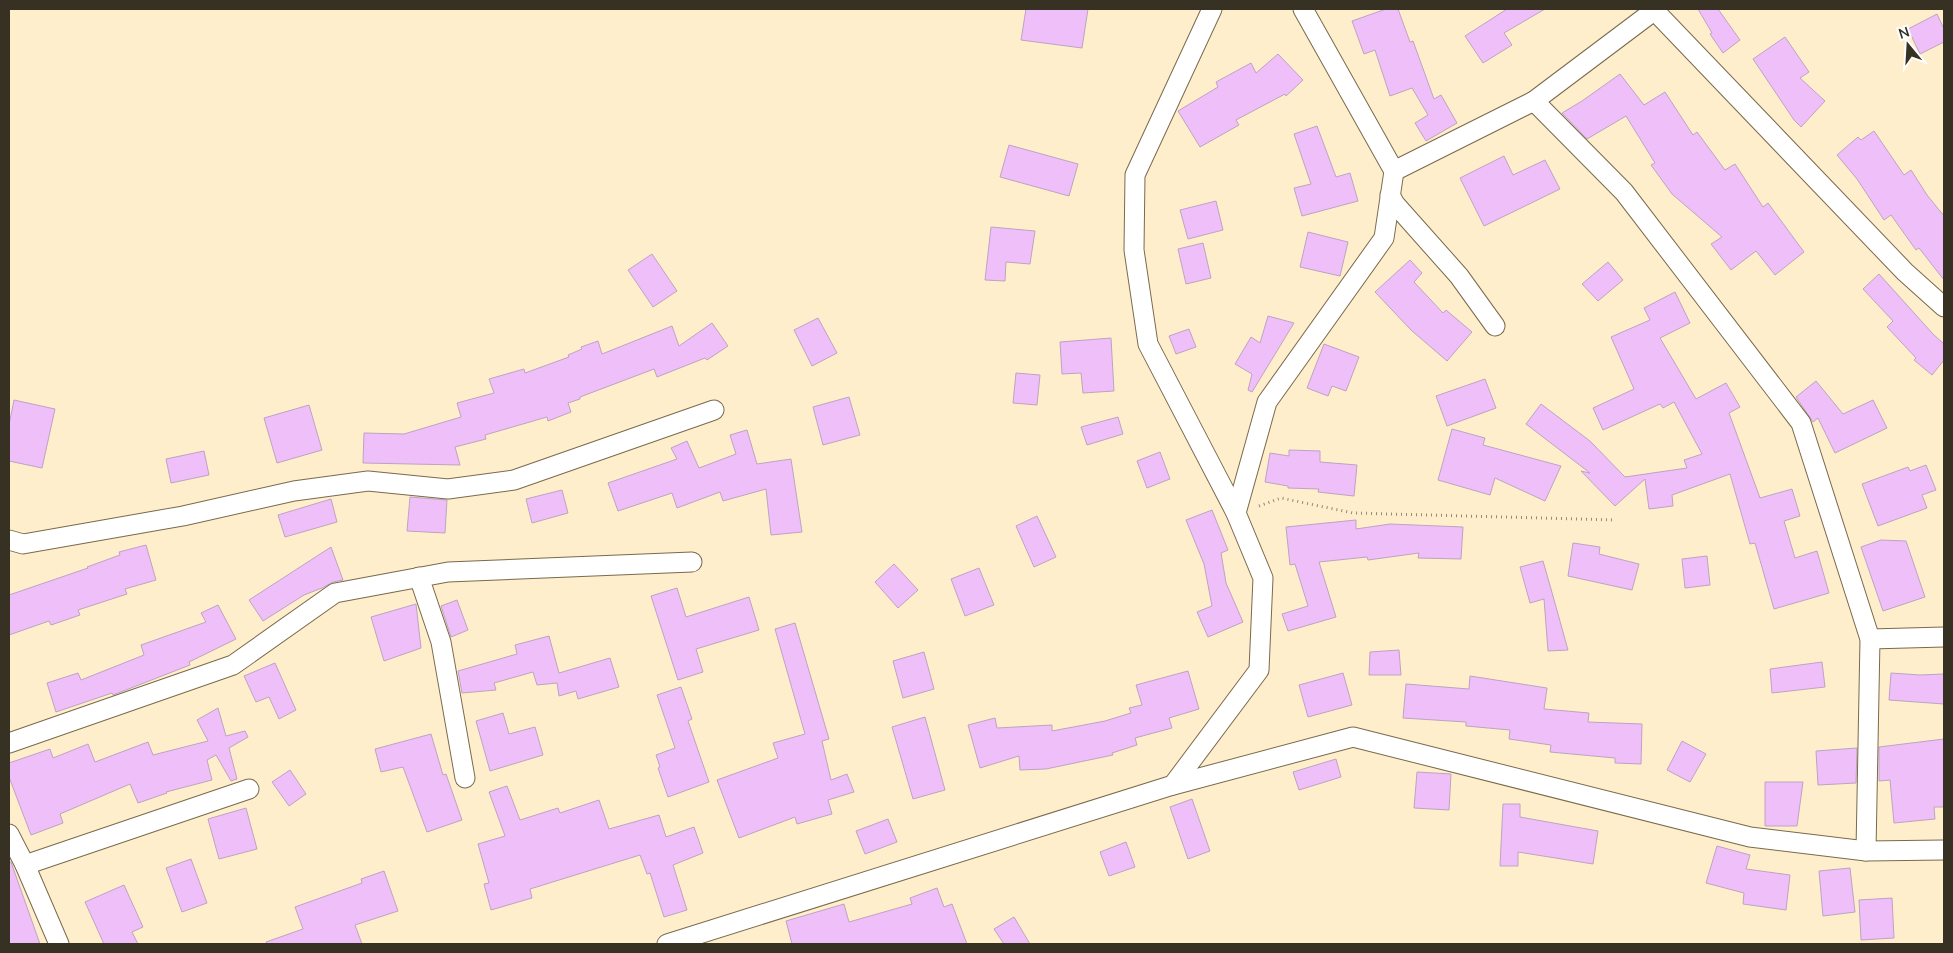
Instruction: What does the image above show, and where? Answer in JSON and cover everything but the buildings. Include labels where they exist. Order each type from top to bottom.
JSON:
[{"type":"street","points":[[1173,785],[1259,670],[1263,578],[1236,513],[1148,344],[1134,250],[1135,175],[1212,9]]},
{"type":"street","points":[[1236,513],[1267,402],[1384,238],[1394,171],[1302,9]]},
{"type":"street","points":[[1394,171],[1534,101],[1654,10],[1905,272],[1944,307]]},
{"type":"street","points":[[1534,101],[1624,192],[1801,423],[1870,639],[1866,851]]},
{"type":"street","points":[[1390,195],[1395,204],[1459,276],[1495,326]]},
{"type":"street","points":[[9,540],[23,544],[183,516],[294,491],[368,481],[448,489],[514,480],[714,410]]},
{"type":"street","points":[[9,743],[233,665],[335,592],[448,572],[692,562]]},
{"type":"street","points":[[419,577],[441,642],[465,778]]},
{"type":"street","points":[[1870,639],[1944,637]]},
{"type":"street","points":[[667,944],[1173,785],[1353,737],[1750,837],[1866,851],[1944,850]]},
{"type":"street","points":[[25,865],[249,789]]},
{"type":"street","points":[[9,834],[60,944]]},
{"type":"path","points":[[1236,513],[1281,498],[1353,513],[1616,520]]}]
